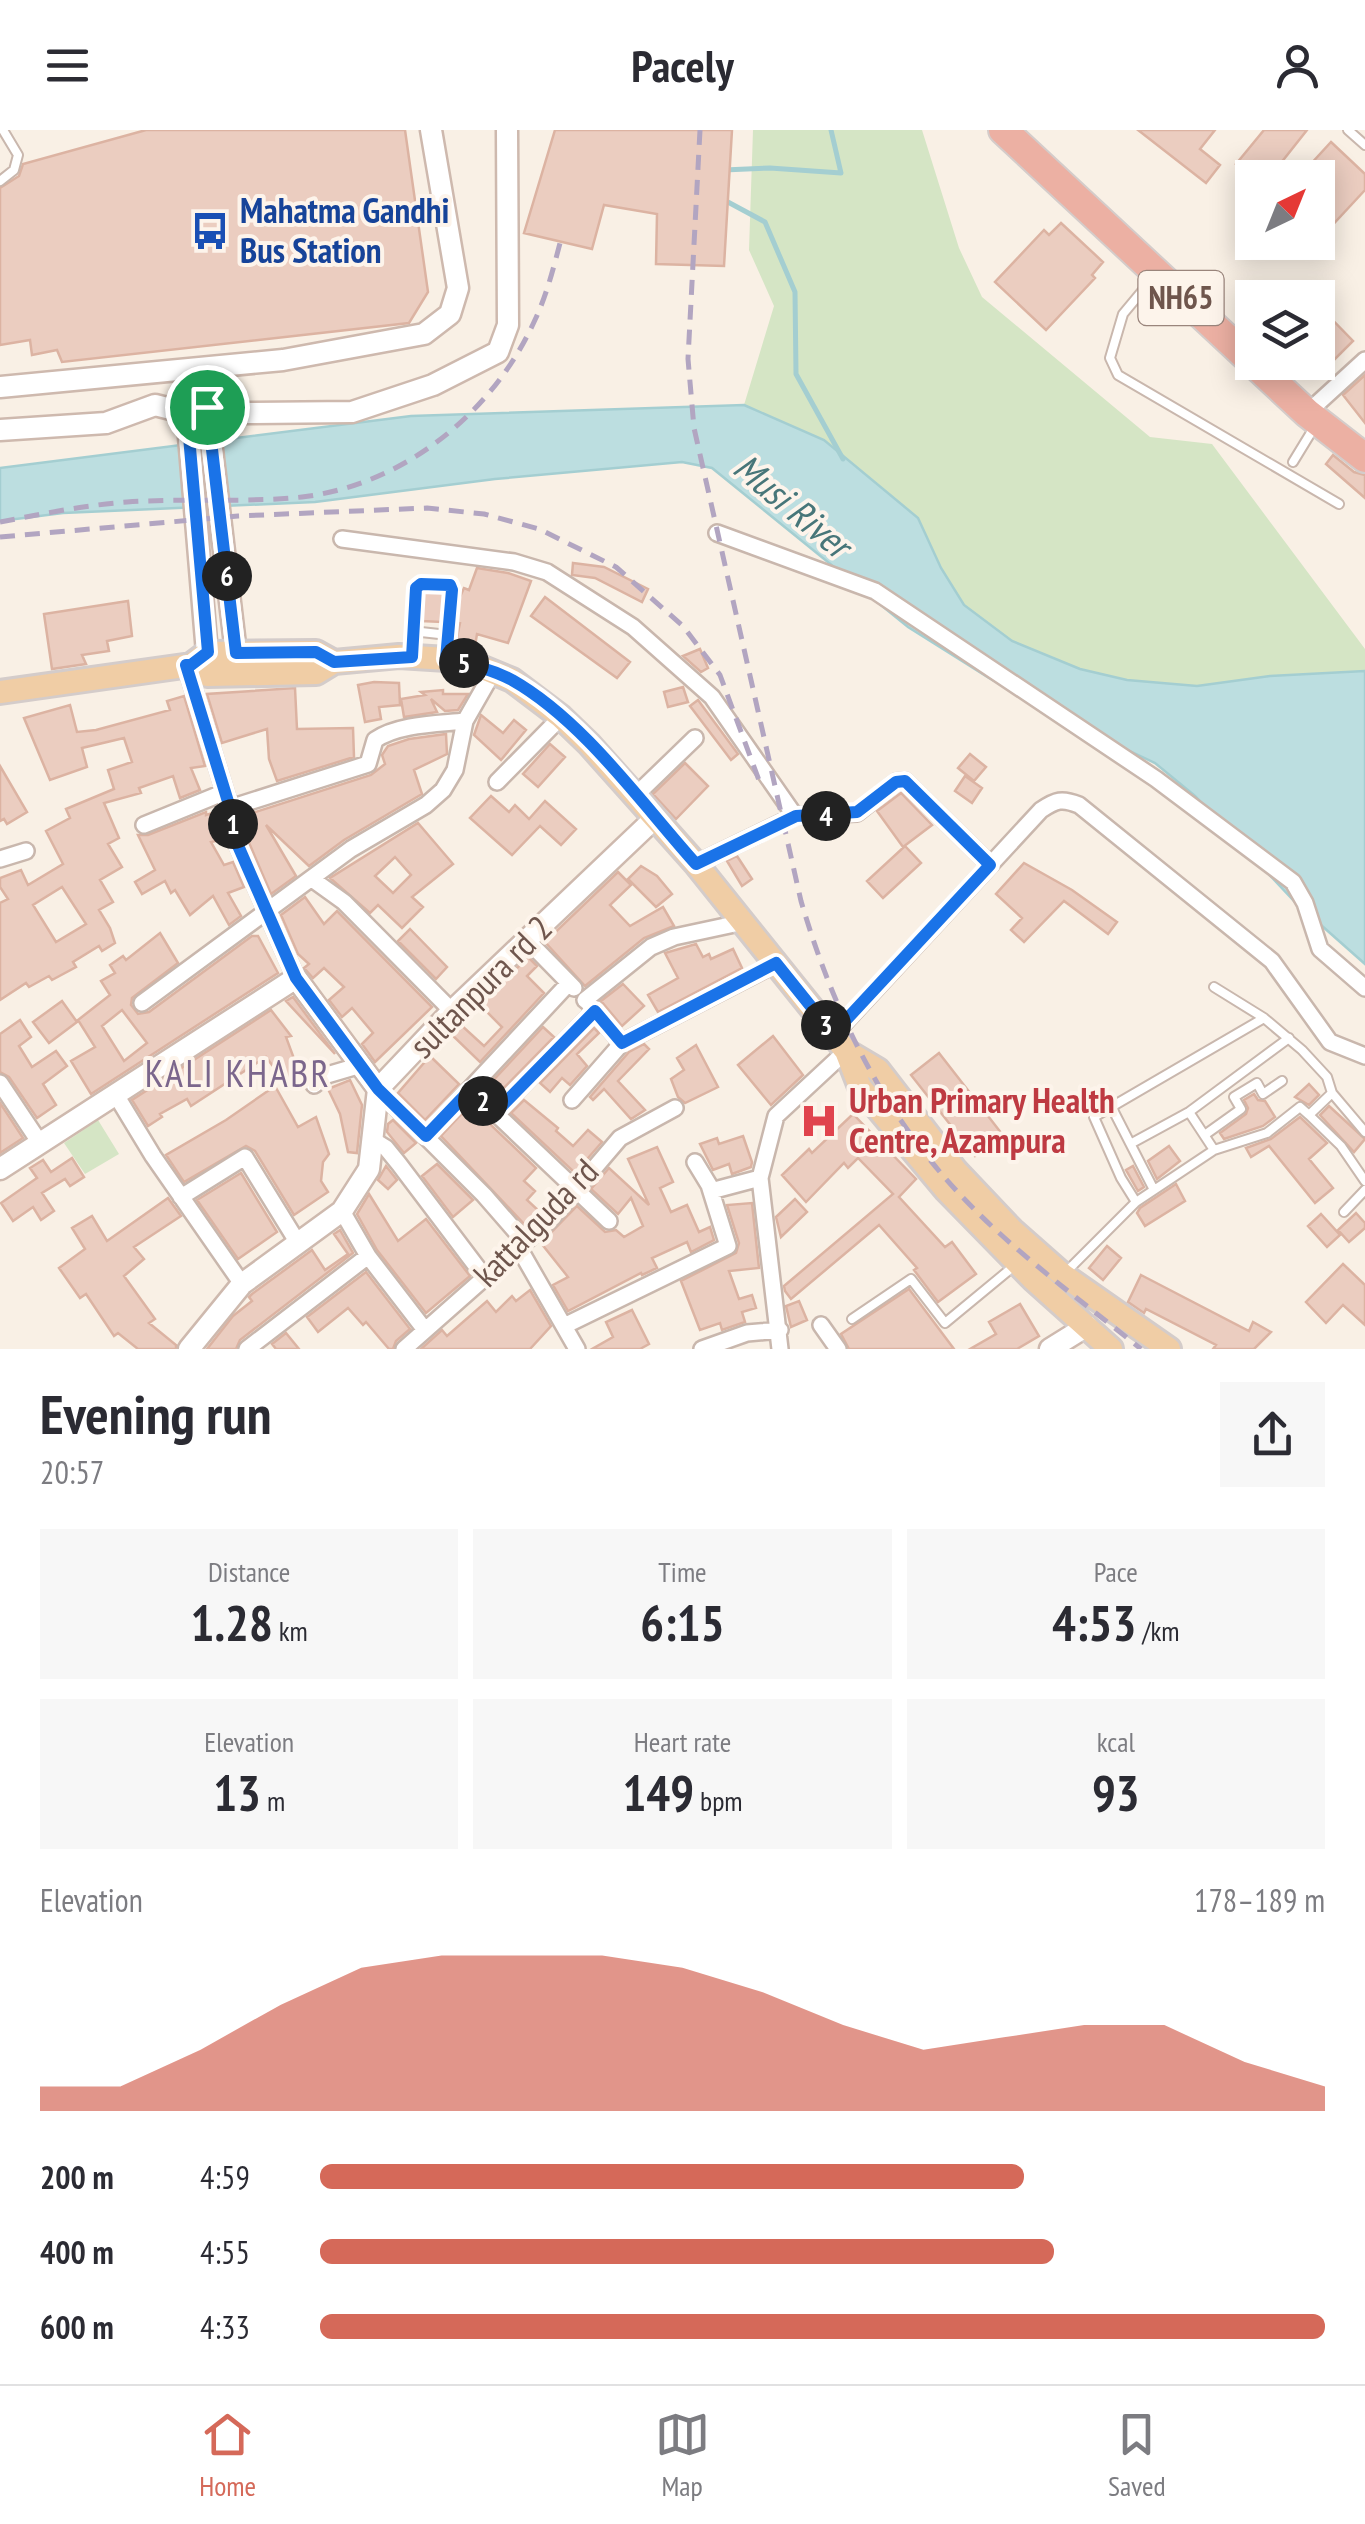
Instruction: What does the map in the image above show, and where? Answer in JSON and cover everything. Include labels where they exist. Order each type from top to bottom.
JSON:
[{"type":"highway","name":"NH65","points":[[1003,130],[1156,274],[1365,458]]},
{"type":"highway","name":"NH65","points":[[1029,130],[1235,325]]},
{"type":"highway","name":"NH65","points":[[1290,380],[1314,412],[1365,435]]},
{"type":"main road","points":[[0,692],[236,653],[316,652],[334,662]]},
{"type":"main road","points":[[195,661],[213,675],[316,673],[334,662],[446,659],[493,672],[532,694],[560,717],[696,864],[840,1043],[860,1087],[946,1190],[1017,1263],[1111,1349]]},
{"type":"main road","points":[[840,1043],[878,1070],[956,1171],[1012,1230],[1063,1275],[1169,1349]]},
{"type":"street","points":[[0,386],[283,360],[424,334],[450,314],[458,288],[431,130]]},
{"type":"street","points":[[0,430],[106,423],[154,405],[198,416],[218,404],[247,412],[352,412],[433,386],[498,352],[508,325],[508,130]]},
{"type":"street","points":[[1314,412],[1365,360]]},
{"type":"street","points":[[198,416],[204,589],[195,661],[236,841],[296,978],[378,1089],[426,1136],[522,1245],[576,1349]]},
{"type":"street","points":[[198,416],[229,590],[236,653]]},
{"type":"street","points":[[717,533],[875,591],[1156,779],[1293,882],[1305,902],[1320,949],[1365,988]]},
{"type":"street","points":[[342,539],[514,562],[547,572],[633,627],[712,697],[796,816]]},
{"type":"street","points":[[142,1003],[351,849],[426,806],[443,790],[455,770],[466,721],[493,672]]},
{"type":"street","points":[[497,782],[560,717]]},
{"type":"street","points":[[144,825],[368,764],[375,740],[383,735],[466,721]]},
{"type":"street","points":[[635,796],[695,738]]},
{"type":"street","points":[[696,864],[796,816],[848,815],[896,782],[905,781],[990,865]]},
{"type":"street","points":[[780,1349],[760,1178],[776,1116],[990,865],[1055,800],[1066,799],[1079,805],[1272,961],[1330,1042],[1365,1056]]},
{"type":"street","name":"sultanpura rd 2","points":[[378,1089],[452,1011],[654,818]]},
{"type":"street","points":[[0,859],[26,851]]},
{"type":"street","points":[[312,879],[344,902],[452,1011]]},
{"type":"street","points":[[496,1112],[590,1005],[651,947],[674,937],[744,922]]},
{"type":"street","points":[[527,940],[622,1043]]},
{"type":"street","points":[[572,1100],[622,1043],[776,963]]},
{"type":"street","points":[[1,1166],[296,978]]},
{"type":"street","points":[[426,1136],[570,983]]},
{"type":"street","points":[[314,1086],[327,1075],[361,1065]]},
{"type":"street","points":[[0,1083],[40,1143]]},
{"type":"street","points":[[189,1349],[242,1284],[342,1211],[369,1169],[378,1089]]},
{"type":"street","points":[[470,1090],[609,1221]]},
{"type":"street","points":[[116,1095],[242,1284]]},
{"type":"street","name":"kattalguda rd","points":[[407,1348],[550,1220],[574,1187],[620,1138],[675,1108]]},
{"type":"street","points":[[373,1140],[400,1164],[486,1279]]},
{"type":"street","points":[[182,1197],[245,1157],[298,1243]]},
{"type":"street","points":[[564,1326],[728,1246],[711,1191],[696,1162]]},
{"type":"street","points":[[711,1191],[760,1178]]},
{"type":"street","points":[[342,1211],[368,1256],[425,1330]]},
{"type":"street","points":[[247,1349],[368,1256]]},
{"type":"street","points":[[821,1325],[838,1349]]},
{"type":"street","points":[[1050,1349],[1087,1326]]},
{"type":"street","points":[[702,1349],[748,1333],[780,1330]]},
{"type":"lane","points":[[0,181],[14,170],[18,156],[3,130]]},
{"type":"lane","points":[[1348,130],[1365,144]]},
{"type":"lane","points":[[1156,274],[1123,314],[1110,358],[1118,375],[1339,504]]},
{"type":"lane","points":[[1292,462],[1314,412]]},
{"type":"lane","points":[[412,657],[416,588],[421,584],[450,585],[446,659]]},
{"type":"lane","points":[[412,631],[448,635]]},
{"type":"lane","points":[[1214,987],[1289,1038],[1327,1077],[1332,1092],[1365,1132]]},
{"type":"lane","points":[[1136,1202],[1094,1116],[1264,1018]]},
{"type":"lane","points":[[1132,1143],[1188,1112],[1289,1038]]},
{"type":"lane","points":[[1206,1134],[1241,1110],[1234,1097],[1256,1083],[1264,1094],[1282,1081]]},
{"type":"lane","points":[[1308,1115],[1332,1092]]},
{"type":"lane","points":[[1063,1275],[1136,1202],[1214,1150],[1267,1133],[1300,1106],[1341,1146],[1365,1181]]},
{"type":"lane","points":[[1112,1108],[1154,1190]]},
{"type":"lane","points":[[1188,1112],[1214,1150]]},
{"type":"lane","points":[[1344,1212],[1365,1190]]},
{"type":"lane","points":[[852,1319],[910,1279],[945,1323],[1017,1263]]},
{"type":"green space","points":[[753,130],[922,130],[959,248],[982,297],[1150,437],[1212,444],[1365,649],[1365,671],[1270,676],[1197,686],[1127,680],[1080,669],[1012,641],[964,606],[941,568],[824,440],[744,405],[774,306],[749,250]]},
{"type":"green space","points":[[98,1120],[119,1154],[85,1174],[64,1143]]},
{"type":"water","name":"Musi River","points":[[744,405],[824,440],[918,518],[941,568],[964,605],[1012,641],[1080,669],[1127,680],[1197,686],[1270,676],[1365,671],[1365,964],[1295,902],[1195,796],[1155,763],[1068,722],[908,627],[712,468],[682,462],[495,479],[315,502],[63,513],[0,521],[0,468],[411,416]]},
{"type":"building","name":"Mahatma Gandhi Bus Station","points":[[146,130],[405,130],[428,292],[409,323],[62,362],[57,350],[32,355],[30,340],[0,345],[0,188],[19,176],[23,164]]},
{"type":"building","points":[[555,130],[732,130],[724,266],[656,264],[657,214],[604,205],[592,249],[524,233]]},
{"type":"building","points":[[1138,130],[1215,130],[1200,149],[1220,165],[1206,183]]},
{"type":"building","points":[[1264,130],[1307,130],[1283,160],[1239,160]]},
{"type":"building","points":[[1331,142],[1365,174],[1365,190],[1335,222],[1335,160],[1314,160]]},
{"type":"building","points":[[1061,223],[1103,262],[1092,275],[1095,278],[1046,330],[995,282],[1044,230],[1049,235]]},
{"type":"building","points":[[1335,322],[1353,341],[1335,359]]},
{"type":"building","points":[[1365,375],[1365,423],[1343,395]]},
{"type":"building","points":[[1333,455],[1354,472],[1365,475],[1365,498],[1326,464]]},
{"type":"building","points":[[573,563],[604,567],[648,589],[642,602],[595,578],[572,575]]},
{"type":"building","points":[[477,568],[531,581],[508,643],[477,634],[475,646],[456,642],[459,599],[464,588],[469,590]]},
{"type":"building","points":[[424,592],[444,592],[442,622],[422,621]]},
{"type":"building","points":[[545,597],[630,662],[617,678],[531,616]]},
{"type":"building","points":[[128,601],[132,636],[107,641],[109,651],[82,655],[86,664],[52,669],[44,614]]},
{"type":"building","points":[[700,649],[708,668],[701,672],[683,656]]},
{"type":"building","points":[[399,683],[400,705],[379,707],[381,719],[365,722],[358,685]]},
{"type":"building","points":[[683,687],[688,702],[668,707],[664,692]]},
{"type":"building","points":[[295,688],[297,729],[353,728],[354,757],[277,781],[269,759],[267,729],[222,743],[207,694]]},
{"type":"building","points":[[443,690],[443,694],[468,694],[458,710],[445,711],[431,699],[437,712],[404,717],[401,699]]},
{"type":"building","points":[[184,696],[205,766],[191,768],[200,790],[180,798],[173,776],[139,788],[141,793],[104,803],[119,838],[108,844],[122,867],[100,880],[113,902],[99,910],[115,943],[102,951],[99,946],[73,962],[76,967],[52,980],[49,976],[29,987],[26,983],[0,1000],[0,903],[8,899],[0,887],[0,878],[21,870],[28,885],[63,864],[46,831],[70,818],[66,809],[114,789],[108,770],[132,762],[124,738],[82,748],[87,767],[50,780],[24,718],[70,705],[77,732],[96,730],[170,710],[167,701]],"holes":[[[62,887],[86,924],[56,942],[33,905]]]},
{"type":"building","points":[[698,700],[738,754],[731,760],[690,706]]},
{"type":"building","points":[[481,715],[503,733],[514,720],[526,730],[501,760],[474,735]]},
{"type":"building","points":[[446,734],[447,754],[414,770],[422,794],[344,840],[309,866],[266,825],[296,876],[271,894],[247,838],[243,816],[371,775],[385,764],[382,755],[388,746]]},
{"type":"building","points":[[550,744],[565,757],[538,787],[523,774]]},
{"type":"building","points":[[970,754],[986,767],[974,781],[958,768]]},
{"type":"building","points":[[685,763],[708,786],[676,819],[653,794]]},
{"type":"building","points":[[0,766],[27,812],[7,824],[4,819],[0,821]]},
{"type":"building","points":[[965,776],[982,788],[972,803],[955,791]]},
{"type":"building","points":[[901,793],[932,825],[903,847],[877,811]]},
{"type":"building","points":[[491,796],[509,812],[515,805],[529,819],[545,801],[576,829],[561,845],[540,826],[512,855],[470,818]]},
{"type":"building","points":[[219,811],[224,839],[211,842],[224,865],[233,862],[244,887],[228,893],[241,916],[229,925],[213,896],[190,915],[165,881],[142,894],[135,882],[155,870],[138,835]]},
{"type":"building","points":[[418,823],[453,864],[412,897],[423,907],[402,928],[378,905],[370,913],[330,878]],"holes":[[[395,857],[411,875],[393,893],[375,876]]]},
{"type":"building","points":[[905,846],[921,863],[883,898],[867,881]]},
{"type":"building","points":[[737,856],[752,879],[742,886],[727,861]]},
{"type":"building","points":[[1024,863],[1117,922],[1108,934],[1064,901],[1024,942],[1011,930],[1022,918],[996,894]]},
{"type":"building","points":[[641,866],[657,876],[672,894],[656,907],[628,879]]},
{"type":"building","points":[[618,872],[631,885],[610,905],[630,926],[663,907],[674,926],[644,938],[585,986],[545,942]]},
{"type":"building","points":[[305,897],[324,924],[337,911],[432,1007],[375,1062],[362,1044],[373,1033],[352,1008],[342,1017],[329,1000],[344,987],[324,968],[313,978],[304,968],[309,964],[298,954],[281,915]]},
{"type":"building","points":[[410,929],[447,967],[436,979],[398,941]]},
{"type":"building","points":[[160,933],[178,963],[132,998],[131,1005],[138,1014],[149,1012],[252,936],[258,936],[278,973],[91,1094],[71,1061],[95,1047],[78,1020],[110,995],[101,981],[115,973],[110,965],[123,956],[126,960]],"holes":[[[122,1010],[147,1043],[124,1061],[102,1026]]]},
{"type":"building","points":[[696,944],[703,957],[709,954],[711,959],[733,949],[742,968],[658,1012],[648,995],[678,978],[665,953]]},
{"type":"building","points":[[528,957],[537,966],[527,976],[544,993],[480,1062],[451,1034],[460,1024],[484,1046],[502,1027],[480,1005]]},
{"type":"building","points":[[623,984],[644,1006],[622,1026],[601,1001]]},
{"type":"building","points":[[293,997],[335,1054],[286,1001]]},
{"type":"building","points":[[62,1001],[77,1022],[49,1043],[33,1022]]},
{"type":"building","points":[[271,1010],[291,1036],[286,1037],[300,1075],[287,1085],[266,1057],[191,1106],[187,1099],[160,1114],[162,1117],[148,1126],[132,1100]]},
{"type":"building","points":[[20,1020],[31,1037],[19,1046],[32,1067],[56,1051],[67,1066],[43,1084],[56,1105],[37,1118],[9,1077],[0,1072],[0,1034]]},
{"type":"building","points":[[543,1027],[554,1037],[495,1097],[486,1088]]},
{"type":"building","points":[[594,1028],[599,1033],[577,1054],[587,1066],[570,1085],[562,1078],[550,1092],[540,1083]]},
{"type":"building","points":[[773,1036],[803,1075],[771,1105],[738,1065]]},
{"type":"building","points":[[644,1044],[649,1049],[618,1081],[645,1110],[631,1119],[604,1089],[593,1100],[590,1097],[629,1052]]},
{"type":"building","points":[[696,1045],[718,1087],[685,1103],[678,1097],[671,1079],[684,1070],[677,1058]]},
{"type":"building","points":[[939,1053],[1002,1134],[975,1156],[911,1075]]},
{"type":"building","points":[[430,1056],[459,1084],[425,1120],[398,1093]]},
{"type":"building","points":[[350,1080],[362,1105],[357,1153],[348,1152],[340,1114],[328,1089]]},
{"type":"building","points":[[1309,1084],[1319,1095],[1309,1105],[1295,1097]]},
{"type":"building","points":[[275,1086],[298,1127],[316,1117],[329,1154],[323,1162],[321,1181],[328,1192],[294,1215],[255,1151],[246,1146],[184,1182],[166,1155]]},
{"type":"building","points":[[1254,1094],[1265,1101],[1275,1117],[1263,1126],[1224,1139],[1220,1133],[1246,1114],[1244,1100]]},
{"type":"building","points":[[524,1100],[573,1146],[588,1130],[602,1142],[575,1173],[511,1113]]},
{"type":"building","points":[[0,1103],[23,1138],[0,1153]]},
{"type":"building","points":[[470,1105],[536,1168],[524,1181],[535,1191],[527,1200],[541,1213],[526,1226],[441,1136]]},
{"type":"building","points":[[1329,1106],[1365,1139],[1354,1152],[1320,1115]]},
{"type":"building","points":[[853,1114],[916,1179],[899,1197],[945,1247],[952,1242],[976,1274],[938,1302],[914,1270],[917,1268],[879,1225],[791,1299],[785,1291],[784,1286],[893,1194],[858,1158],[848,1168],[844,1163],[806,1202],[782,1175]]},
{"type":"building","points":[[1300,1117],[1327,1143],[1309,1159],[1333,1188],[1315,1203],[1269,1146],[1251,1157],[1246,1148],[1271,1139]]},
{"type":"building","points":[[393,1120],[416,1143],[404,1153],[387,1132]]},
{"type":"building","points":[[743,1136],[751,1167],[732,1174],[729,1164],[713,1170],[700,1144],[717,1138],[719,1144]]},
{"type":"building","points":[[1169,1146],[1180,1161],[1157,1179],[1148,1161]]},
{"type":"building","points":[[657,1147],[673,1182],[660,1188],[671,1212],[687,1205],[699,1232],[710,1227],[714,1240],[691,1252],[687,1242],[652,1258],[657,1268],[568,1311],[553,1285],[568,1277],[541,1243],[577,1206],[605,1232],[616,1230],[624,1237],[643,1226],[631,1198],[618,1214],[591,1189],[609,1168],[649,1205],[628,1159]]},
{"type":"building","points":[[72,1158],[84,1177],[70,1186],[65,1179],[42,1193],[54,1211],[41,1220],[33,1207],[13,1221],[1,1203],[37,1178],[30,1168],[43,1160],[51,1172]]},
{"type":"building","points":[[437,1164],[473,1200],[453,1217],[422,1176]]},
{"type":"building","points":[[386,1166],[397,1180],[388,1189],[378,1180]]},
{"type":"building","points":[[1133,1166],[1144,1187],[1138,1191],[1126,1170]]},
{"type":"building","points":[[241,1173],[277,1232],[238,1259],[197,1200]]},
{"type":"building","points":[[1176,1184],[1185,1201],[1145,1226],[1137,1213],[1140,1208]]},
{"type":"building","points":[[369,1194],[398,1241],[426,1219],[470,1276],[426,1313],[377,1250],[357,1214]]},
{"type":"building","points":[[168,1198],[181,1216],[134,1247],[144,1259],[124,1276],[155,1319],[149,1323],[176,1349],[138,1349],[118,1333],[114,1336],[86,1294],[80,1298],[59,1268],[85,1249],[72,1228],[92,1216],[107,1241]]},
{"type":"building","points":[[795,1199],[807,1212],[781,1237],[776,1217]]},
{"type":"building","points":[[752,1203],[759,1268],[729,1271],[739,1299],[752,1295],[756,1308],[742,1312],[745,1322],[722,1330],[720,1323],[700,1330],[681,1281],[736,1253],[739,1243],[727,1205]]},
{"type":"building","points":[[1356,1213],[1365,1228],[1349,1242],[1338,1230]]},
{"type":"building","points":[[1321,1214],[1340,1235],[1327,1247],[1308,1226]]},
{"type":"building","points":[[340,1230],[353,1253],[240,1340],[236,1349],[207,1349],[233,1316],[252,1301],[252,1294],[312,1250],[325,1270],[348,1254],[334,1234]]},
{"type":"building","points":[[1107,1246],[1121,1258],[1103,1280],[1089,1268]]},
{"type":"building","points":[[1343,1264],[1365,1285],[1365,1325],[1343,1305],[1326,1323],[1306,1302]]},
{"type":"building","points":[[366,1272],[410,1329],[393,1349],[348,1308],[318,1332],[307,1317]]},
{"type":"building","points":[[1141,1275],[1249,1331],[1253,1322],[1271,1332],[1254,1349],[1213,1349],[1216,1345],[1128,1302]]},
{"type":"building","points":[[909,1289],[954,1349],[849,1349],[841,1334]]},
{"type":"building","points":[[530,1290],[551,1326],[530,1349],[421,1349],[442,1330],[447,1336],[487,1301],[496,1312],[512,1296],[516,1301]]},
{"type":"building","points":[[799,1301],[807,1320],[791,1327],[786,1306]]},
{"type":"building","points":[[1020,1304],[1039,1336],[1017,1349],[970,1349],[996,1334],[989,1322]]},
{"type":"building","points":[[632,1310],[649,1344],[640,1349],[592,1349],[613,1337],[606,1322]]},
{"type":"building","points":[[286,1333],[299,1349],[276,1349],[272,1344]]},
{"type":"waterway","points":[[724,170],[770,168],[841,173],[831,130]]},
{"type":"waterway","points":[[726,201],[765,222],[795,292],[796,374],[843,459]]},
{"type":"railway","points":[[700,130],[688,359],[694,428],[801,901],[826,974],[874,1078],[940,1172],[1010,1243],[1141,1349]]},
{"type":"railway","points":[[0,522],[127,502],[302,497],[375,478],[440,439],[469,415],[494,386],[534,322],[560,243]]},
{"type":"railway","points":[[0,537],[238,516],[427,508],[484,514],[539,529],[616,567],[683,626],[720,675],[760,783]]},
{"type":"place","name":"Mahatma Gandhi Bus Station","points":[[210,231]]},
{"type":"place","name":"Urban Primary Health Centre, Azampura","points":[[819,1121]]},
{"type":"district","name":"KALI KHABR","points":[[238,1074]]},
{"type":"route","points":[[207,407],[236,653],[316,652],[334,662],[412,657],[416,588],[421,584],[450,585],[446,659],[478,666],[512,680],[532,694],[589,744],[696,864],[796,816],[857,812],[896,782],[905,781],[990,865],[833,1034],[776,963],[622,1043],[595,1011],[496,1112],[470,1090],[426,1136],[378,1089],[296,978],[236,841],[230,808],[186,665],[208,652],[187,414],[207,407]]}]
